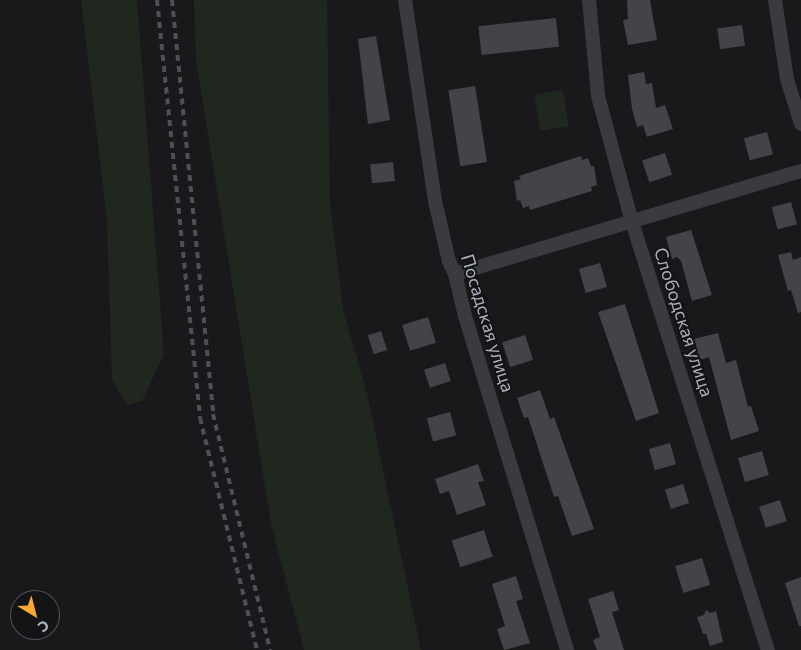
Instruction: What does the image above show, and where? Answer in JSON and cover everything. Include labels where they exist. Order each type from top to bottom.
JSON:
[{"type":"street","name":"Посадская улица","points":[[405,0],[435,200],[449,262],[455,274],[465,316],[567,650]]},
{"type":"street","name":"Слободская улица","points":[[590,0],[598,96],[632,222],[768,650]]},
{"type":"street","points":[[775,0],[787,79],[801,124]]},
{"type":"street","points":[[455,274],[801,170]]},
{"type":"shaded area","points":[[81,0],[137,0],[164,354],[142,401],[127,405],[112,380],[107,221]]},
{"type":"shaded area","points":[[194,0],[327,0],[330,203],[343,309],[366,389],[421,650],[304,650],[271,524],[196,60]]},
{"type":"shaded area","points":[[563,90],[569,127],[540,131],[534,95]]},
{"type":"building","points":[[627,0],[650,0],[657,40],[628,45],[623,20],[628,19]]},
{"type":"building","points":[[556,18],[559,47],[481,55],[478,26]]},
{"type":"building","points":[[742,25],[745,46],[720,49],[717,28]]},
{"type":"building","points":[[376,36],[390,120],[368,124],[358,39]]},
{"type":"building","points":[[644,72],[646,84],[652,83],[656,108],[665,105],[673,129],[647,137],[643,125],[637,127],[632,109],[628,75]]},
{"type":"building","points":[[475,86],[487,162],[460,166],[448,90]]},
{"type":"building","points":[[767,132],[773,154],[750,160],[744,138]]},
{"type":"building","points":[[665,153],[672,175],[649,182],[642,160]]},
{"type":"building","points":[[581,156],[582,160],[588,158],[591,166],[594,166],[597,185],[591,187],[592,191],[530,210],[529,206],[523,208],[520,200],[517,201],[514,181],[521,179],[519,176]]},
{"type":"building","points":[[393,162],[395,181],[372,183],[370,164]]},
{"type":"building","points":[[791,202],[797,224],[778,229],[772,207]]},
{"type":"building","points":[[691,230],[712,295],[692,301],[681,261],[677,257],[672,259],[666,237]]},
{"type":"building","points":[[791,252],[793,260],[801,257],[801,312],[798,313],[791,290],[788,291],[778,255]]},
{"type":"building","points":[[600,263],[607,287],[586,293],[579,269]]},
{"type":"building","points":[[625,304],[659,413],[636,421],[598,312]]},
{"type":"building","points":[[428,317],[436,343],[410,351],[402,325]]},
{"type":"building","points":[[381,331],[387,350],[374,354],[368,335]]},
{"type":"building","points":[[718,333],[726,363],[736,360],[748,407],[751,406],[759,431],[731,440],[709,357],[700,360],[694,339]]},
{"type":"building","points":[[525,335],[533,360],[510,367],[502,342]]},
{"type":"building","points":[[445,363],[451,381],[430,388],[424,370]]},
{"type":"building","points":[[540,390],[550,419],[554,417],[594,529],[572,536],[558,496],[554,497],[528,417],[524,418],[517,398]]},
{"type":"building","points":[[450,412],[456,435],[433,441],[427,418]]},
{"type":"building","points":[[670,443],[676,464],[655,470],[649,449]]},
{"type":"building","points":[[762,451],[769,475],[745,482],[738,458]]},
{"type":"building","points":[[478,464],[484,481],[478,482],[486,505],[457,515],[449,491],[440,494],[435,479]]},
{"type":"building","points":[[683,484],[689,503],[671,509],[665,490]]},
{"type":"building","points":[[780,500],[787,521],[766,528],[759,507]]},
{"type":"building","points":[[484,530],[493,557],[460,567],[452,541]]},
{"type":"building","points":[[702,558],[710,585],[683,593],[675,566]]},
{"type":"building","points":[[516,576],[523,599],[516,601],[530,643],[504,650],[497,629],[505,626],[492,584]]},
{"type":"building","points":[[801,577],[801,626],[799,626],[785,583]]},
{"type":"building","points":[[613,591],[619,610],[612,612],[624,650],[597,650],[593,640],[600,637],[588,599]]},
{"type":"building","points":[[706,610],[710,613],[716,611],[723,642],[710,646],[706,634],[703,634],[697,617],[704,615]]},
{"type":"railway","points":[[157,0],[200,418],[257,650]]},
{"type":"railway","points":[[172,0],[213,414],[270,650]]}]
